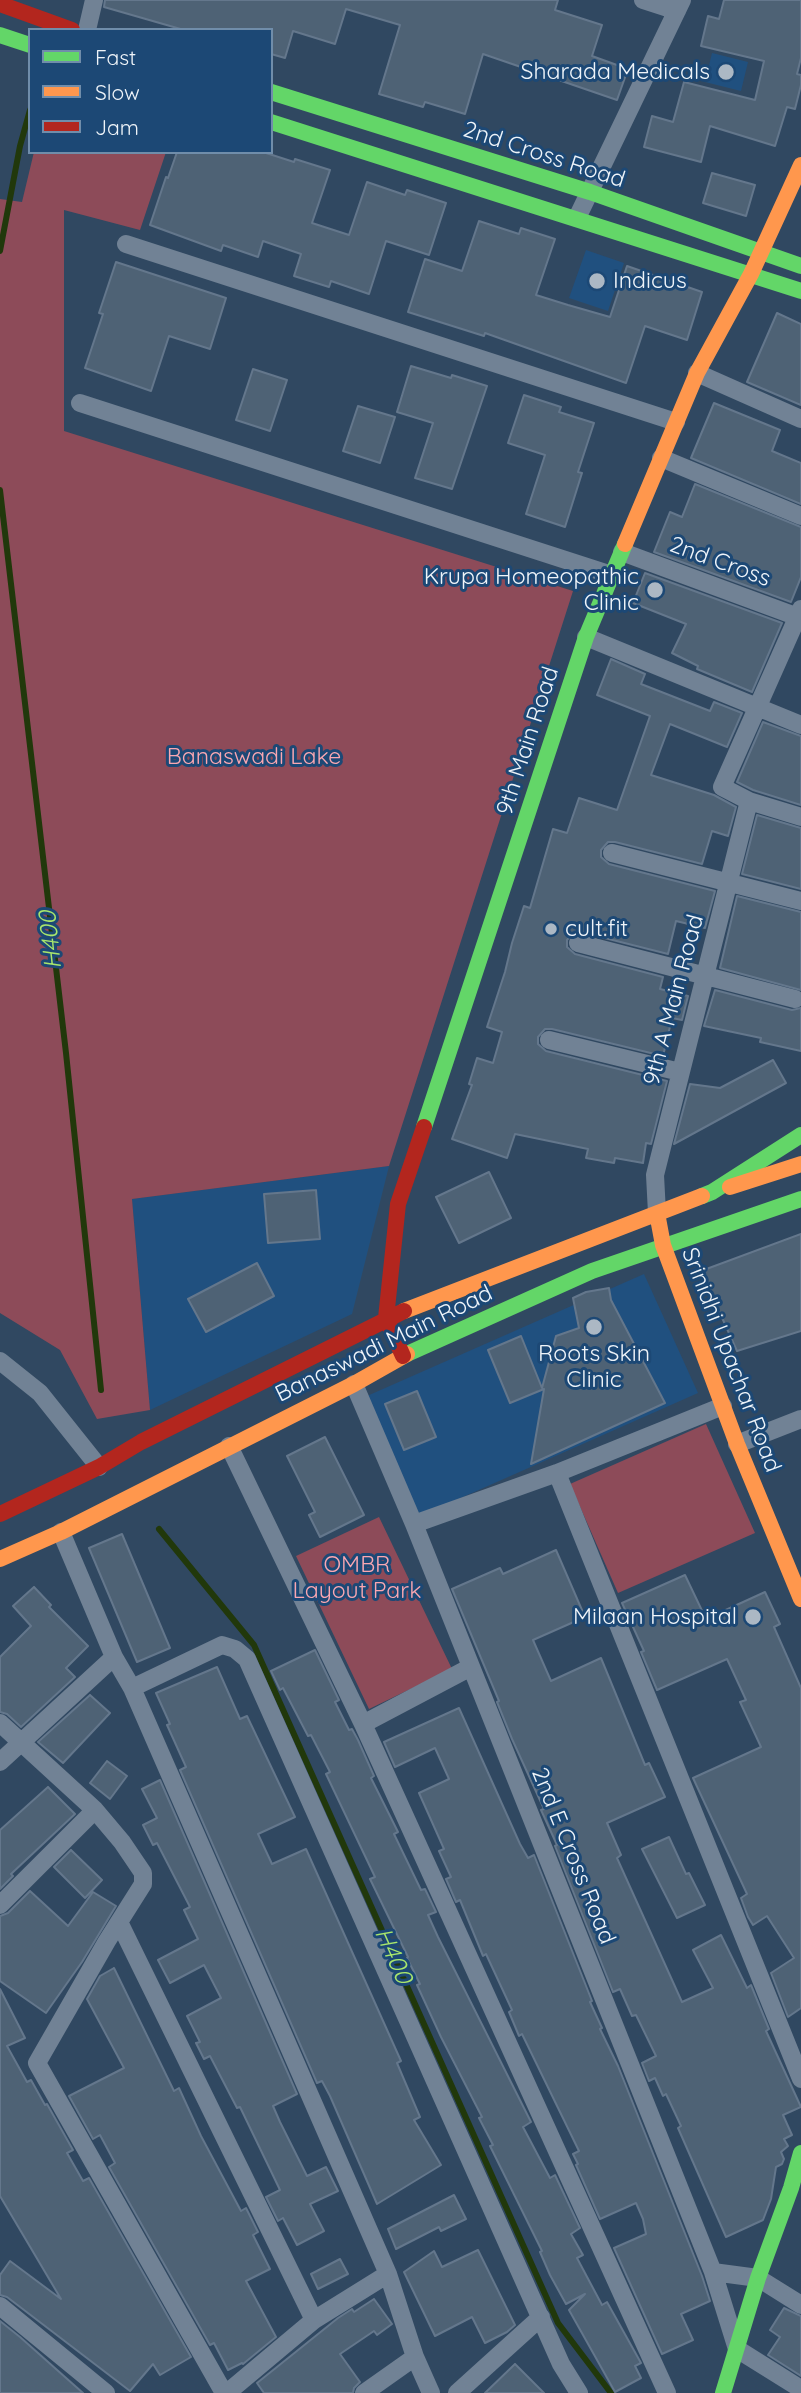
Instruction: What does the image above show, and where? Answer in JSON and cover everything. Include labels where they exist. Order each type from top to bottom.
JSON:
[{"type":"street","points":[[87,28],[94,0]]},
{"type":"street","points":[[577,218],[680,5],[643,0]]},
{"type":"street","points":[[0,4],[30,7],[67,28]]},
{"type":"street","points":[[0,35],[26,44],[30,7]]},
{"type":"street","name":"2nd Cross Road","points":[[273,93],[590,192],[801,266]]},
{"type":"street","points":[[273,123],[801,291]]},
{"type":"street","name":"9th Main Road","points":[[386,1318],[398,1204],[586,636],[696,373],[751,274],[801,165]]},
{"type":"street","points":[[126,244],[676,422]]},
{"type":"street","points":[[696,373],[801,419]]},
{"type":"street","points":[[80,403],[612,575]]},
{"type":"street","points":[[661,458],[801,516]]},
{"type":"street","name":"2nd Cross","points":[[622,552],[800,615]]},
{"type":"street","points":[[800,615],[722,787],[749,802],[801,817]]},
{"type":"street","points":[[586,636],[801,725]]},
{"type":"street","name":"9th A Main Road","points":[[657,1213],[654,1175],[749,802]]},
{"type":"street","points":[[612,853],[801,901]]},
{"type":"street","points":[[578,943],[795,999]]},
{"type":"street","points":[[549,1040],[680,1072]]},
{"type":"street","name":"Banaswadi Main Road","points":[[712,1192],[801,1135]]},
{"type":"street","name":"Banaswadi Main Road","points":[[0,1514],[99,1467],[141,1442],[386,1318],[712,1192],[801,1164]]},
{"type":"street","name":"Banaswadi Main Road","points":[[0,1559],[61,1532],[354,1384],[403,1356],[592,1271],[801,1199]]},
{"type":"street","name":"Srinidhi Upachar Road","points":[[657,1213],[663,1245],[737,1444],[801,1599]]},
{"type":"street","points":[[386,1318],[403,1356]]},
{"type":"street","points":[[0,1361],[40,1393],[99,1467]]},
{"type":"street","name":"2nd E Cross Road","points":[[354,1384],[414,1524],[712,2272],[737,2349]]},
{"type":"street","points":[[414,1524],[557,1472],[723,1406]]},
{"type":"street","points":[[737,1444],[801,1419]]},
{"type":"street","points":[[229,1446],[363,1724],[667,2393]]},
{"type":"street","points":[[557,1472],[801,2079]]},
{"type":"street","points":[[61,1532],[388,2274],[415,2357],[431,2393]]},
{"type":"street","points":[[132,1688],[222,1645],[235,1649],[247,1659],[561,2364],[579,2393]]},
{"type":"street","points":[[0,1762],[114,1657]]},
{"type":"street","points":[[363,1724],[471,1667]]},
{"type":"street","points":[[0,1723],[95,1810],[136,1861],[144,1876],[142,1884],[37,2063],[225,2393],[314,2320],[388,2274]]},
{"type":"street","points":[[0,1905],[95,1810]]},
{"type":"street","points":[[119,1922],[314,2320]]},
{"type":"street","points":[[723,2393],[758,2278],[796,2192],[801,2153]]},
{"type":"street","points":[[712,2272],[758,2278],[801,2305]]},
{"type":"street","points":[[0,2306],[106,2393]]},
{"type":"street","points":[[457,2393],[541,2317]]},
{"type":"street","points":[[737,2349],[801,2389]]},
{"type":"street","points":[[364,2393],[415,2357]]},
{"type":"shaded area","name":"Sharada Medicals","points":[[712,53],[748,62],[741,91],[705,82]]},
{"type":"shaded area","name":"Indicus","points":[[586,250],[624,263],[608,311],[569,298]]},
{"type":"shaded area","points":[[389,1166],[352,1314],[150,1410],[132,1199]]},
{"type":"shaded area","points":[[644,1274],[698,1393],[420,1516],[367,1396]]},
{"type":"green space","name":"Banaswadi Lake","points":[[34,154],[165,154],[140,230],[64,210],[64,431],[573,591],[389,1166],[132,1199],[150,1410],[97,1419],[60,1350],[0,1313],[0,199],[22,202]]},
{"type":"green space","points":[[706,1424],[755,1533],[618,1593],[570,1484]]},
{"type":"green space","name":"OMBR Layout Park","points":[[379,1517],[452,1669],[369,1709],[296,1556]]},
{"type":"building","points":[[105,0],[558,0],[555,10],[602,25],[592,56],[628,69],[617,100],[483,54],[465,114],[425,102],[423,107],[379,94],[400,25],[346,9],[335,44],[293,31],[285,58],[273,55],[273,28],[177,28],[104,7]]},
{"type":"building","points":[[724,0],[801,0],[801,58],[797,74],[801,75],[801,85],[795,109],[787,107],[775,146],[710,126],[701,162],[644,147],[652,116],[673,122],[684,82],[755,100],[764,61],[701,46],[708,16],[719,19]]},
{"type":"building","points":[[176,154],[269,154],[330,170],[312,223],[349,235],[367,182],[405,195],[407,190],[446,203],[429,255],[386,241],[369,294],[331,281],[329,287],[294,276],[301,254],[263,241],[258,257],[223,245],[221,251],[150,225],[166,177],[168,178]]},
{"type":"building","points":[[712,173],[755,185],[746,216],[703,203]]},
{"type":"building","points":[[479,221],[519,234],[521,228],[555,239],[536,295],[610,317],[627,266],[702,292],[687,340],[645,326],[626,383],[485,333],[484,336],[408,312],[425,259],[462,271]]},
{"type":"building","points":[[116,262],[226,298],[210,349],[169,336],[151,391],[85,368],[103,314],[99,313]]},
{"type":"building","points":[[777,313],[801,324],[801,405],[747,382]]},
{"type":"building","points":[[411,366],[487,386],[452,489],[415,478],[433,423],[397,412]]},
{"type":"building","points":[[253,369],[287,380],[270,431],[236,420]]},
{"type":"building","points":[[524,395],[561,407],[559,412],[594,423],[578,472],[582,473],[565,527],[526,514],[545,455],[508,443]]},
{"type":"building","points":[[714,403],[780,430],[772,451],[801,463],[801,504],[691,458]]},
{"type":"building","points":[[358,406],[395,417],[380,463],[343,451]]},
{"type":"building","points":[[695,484],[801,527],[801,577],[791,602],[654,552],[670,512],[682,517]]},
{"type":"building","points":[[645,573],[782,623],[752,692],[697,669],[698,666],[672,653],[686,624],[633,603]]},
{"type":"building","points":[[611,659],[645,674],[641,684],[710,711],[714,702],[742,713],[727,747],[670,724],[651,775],[714,795],[736,807],[728,836],[712,831],[702,864],[615,842],[608,842],[601,850],[601,857],[609,864],[715,891],[705,928],[676,921],[668,954],[581,932],[574,932],[567,940],[567,947],[575,954],[663,977],[660,989],[688,996],[682,1020],[672,1018],[663,1056],[552,1029],[545,1029],[538,1037],[538,1044],[546,1051],[667,1081],[651,1144],[646,1143],[643,1163],[615,1158],[614,1163],[586,1158],[588,1149],[515,1134],[507,1158],[452,1139],[472,1085],[469,1084],[477,1058],[493,1063],[502,1032],[487,1027],[524,906],[530,908],[553,829],[567,833],[579,798],[617,810],[650,716],[597,695]]},
{"type":"building","points":[[763,722],[801,736],[801,805],[753,790],[737,782]]},
{"type":"building","points":[[757,815],[801,828],[801,889],[742,874]]},
{"type":"building","points":[[737,896],[801,912],[801,990],[720,968]]},
{"type":"building","points":[[715,990],[792,1010],[801,1008],[801,1051],[760,1042],[761,1038],[704,1026]]},
{"type":"building","points":[[773,1060],[786,1083],[674,1144],[690,1084],[720,1088]]},
{"type":"building","points":[[489,1172],[511,1218],[459,1243],[436,1197]]},
{"type":"building","points":[[316,1190],[320,1239],[268,1243],[264,1194]]},
{"type":"building","points":[[801,1234],[801,1331],[737,1351],[701,1271]]},
{"type":"building","points":[[257,1263],[274,1296],[206,1332],[188,1299]]},
{"type":"building","points":[[609,1288],[611,1300],[665,1403],[531,1464],[544,1389],[510,1403],[488,1350],[521,1336],[542,1388],[556,1336],[579,1328],[573,1298],[586,1292]]},
{"type":"building","points":[[417,1391],[436,1437],[404,1450],[385,1404]]},
{"type":"building","points":[[325,1437],[364,1515],[320,1537],[309,1515],[315,1512],[287,1456]]},
{"type":"building","points":[[122,1534],[170,1648],[137,1662],[89,1548]]},
{"type":"building","points":[[556,1550],[585,1617],[533,1640],[551,1681],[601,1658],[645,1765],[649,1763],[665,1797],[607,1823],[621,1855],[617,1858],[682,2002],[713,1988],[693,1950],[721,1935],[747,1988],[751,1985],[769,2029],[766,2031],[801,2107],[783,2115],[792,2135],[784,2139],[788,2146],[781,2152],[784,2159],[782,2164],[776,2167],[771,2199],[763,2220],[726,2237],[666,2094],[663,2096],[655,2078],[649,2081],[642,2063],[656,2056],[636,2015],[632,2016],[620,1989],[613,1992],[541,1810],[544,1809],[512,1739],[452,1589],[500,1568],[503,1574]]},
{"type":"building","points":[[685,1575],[706,1619],[765,1592],[780,1624],[774,1627],[801,1688],[801,2008],[788,2017],[771,1973],[794,1958],[767,1916],[753,1925],[748,1917],[741,1898],[747,1894],[693,1778],[761,1747],[740,1702],[746,1700],[727,1659],[657,1690],[641,1652],[644,1651],[622,1603]]},
{"type":"building","points":[[34,1587],[51,1605],[49,1607],[88,1646],[66,1668],[75,1677],[21,1727],[7,1714],[0,1712],[0,1657],[31,1626],[13,1606]]},
{"type":"building","points":[[315,1650],[339,1700],[335,1702],[349,1730],[352,1729],[358,1740],[374,1776],[371,1778],[398,1832],[394,1834],[421,1890],[425,1889],[436,1912],[428,1915],[438,1937],[531,2122],[523,2127],[550,2178],[555,2175],[580,2228],[571,2234],[583,2255],[577,2258],[602,2305],[607,2302],[641,2363],[635,2366],[641,2378],[615,2392],[569,2310],[585,2294],[566,2304],[550,2275],[540,2252],[542,2251],[490,2146],[493,2145],[479,2118],[482,2117],[441,2037],[417,1985],[420,1984],[408,1957],[370,1879],[375,1877],[326,1774],[330,1772],[311,1735],[308,1736],[271,1671]]},
{"type":"building","points":[[217,1667],[240,1719],[247,1716],[295,1817],[258,1834],[272,1864],[306,1849],[401,2061],[397,2063],[420,2117],[414,2120],[441,2165],[377,2204],[330,2096],[322,2081],[317,2083],[180,1770],[186,1767],[156,1693]]},
{"type":"building","points":[[90,1695],[110,1713],[63,1763],[38,1742]]},
{"type":"building","points":[[459,1708],[520,1844],[528,1858],[534,1855],[592,2001],[590,2002],[602,2028],[600,2029],[618,2066],[710,2301],[681,2314],[693,2340],[662,2354],[614,2248],[646,2234],[636,2203],[600,2219],[576,2165],[578,2164],[573,2154],[579,2151],[522,2034],[519,2036],[509,2012],[512,2010],[486,1954],[483,1956],[460,1900],[456,1902],[446,1879],[451,1877],[439,1851],[444,1849],[419,1793],[449,1779],[435,1748],[395,1767],[384,1742]]},
{"type":"building","points":[[107,1761],[127,1776],[110,1799],[90,1783]]},
{"type":"building","points":[[160,1780],[297,2094],[273,2106],[307,2176],[326,2167],[338,2191],[310,2204],[324,2231],[297,2245],[283,2218],[278,2221],[266,2197],[280,2190],[240,2107],[237,2108],[210,2056],[204,2059],[196,2043],[200,2042],[187,2016],[221,1998],[204,1965],[170,1983],[158,1960],[198,1939],[184,1910],[190,1907],[157,1843],[153,1845],[143,1825],[157,1818],[142,1789]]},
{"type":"building","points":[[48,1787],[75,1814],[11,1874],[13,1876],[0,1889],[0,1830]]},
{"type":"building","points":[[669,1837],[686,1874],[689,1873],[705,1905],[677,1918],[642,1849]]},
{"type":"building","points":[[71,1850],[102,1880],[85,1898],[54,1867]]},
{"type":"building","points":[[30,1891],[68,1926],[93,1892],[116,1906],[82,1962],[46,2013],[0,1981],[0,1916],[8,1913]]},
{"type":"building","points":[[114,1968],[174,2091],[179,2088],[241,2211],[246,2208],[258,2232],[253,2235],[270,2269],[246,2281],[276,2337],[243,2364],[228,2370],[214,2343],[210,2345],[109,2167],[115,2163],[100,2135],[93,2139],[69,2096],[124,2068],[87,1999],[100,1976]]},
{"type":"building","points":[[0,1989],[25,2038],[7,2046],[27,2082],[31,2080],[45,2105],[47,2104],[73,2150],[67,2153],[83,2181],[89,2178],[191,2357],[160,2375],[153,2364],[130,2391],[7,2297],[0,2295],[0,2275],[10,2261],[61,2299],[0,2196]]},
{"type":"building","points":[[454,2195],[466,2219],[441,2231],[439,2227],[396,2249],[388,2229]]},
{"type":"building","points":[[478,2250],[515,2325],[485,2343],[472,2317],[435,2336],[404,2272],[434,2251],[442,2267]]},
{"type":"building","points":[[340,2259],[348,2274],[318,2289],[311,2274]]},
{"type":"building","points":[[374,2299],[392,2324],[377,2335],[374,2331],[340,2354],[360,2382],[353,2393],[264,2393],[257,2383],[338,2318],[352,2309],[354,2312]]},
{"type":"building","points":[[784,2308],[801,2316],[801,2376],[768,2355],[780,2337],[770,2330]]},
{"type":"building","points":[[0,2321],[20,2337],[83,2393],[0,2393]]},
{"type":"building","points":[[515,2364],[544,2393],[485,2393]]},
{"type":"waterway","name":"H400","points":[[0,251],[28,117]]},
{"type":"waterway","name":"H400","points":[[0,490],[66,1053],[101,1390]]},
{"type":"waterway","name":"H400","points":[[159,1529],[254,1645],[558,2323],[611,2393]]},
{"type":"traffic: fast","points":[[0,35],[28,44]]},
{"type":"traffic: fast","points":[[273,93],[590,192],[801,266]]},
{"type":"traffic: fast","points":[[273,123],[801,291]]},
{"type":"traffic: fast","points":[[424,1127],[586,637],[625,544]]},
{"type":"traffic: fast","points":[[702,1196],[801,1135]]},
{"type":"traffic: fast","points":[[407,1354],[592,1271],[801,1199]]},
{"type":"traffic: fast","points":[[723,2393],[758,2278],[801,2153]]},
{"type":"traffic: slow","points":[[625,544],[697,373],[751,274],[801,165]]},
{"type":"traffic: slow","points":[[730,1187],[801,1164]]},
{"type":"traffic: slow","points":[[404,1311],[702,1196]]},
{"type":"traffic: slow","points":[[657,1213],[663,1245],[737,1444],[801,1599]]},
{"type":"traffic: slow","points":[[0,1559],[61,1532],[354,1384],[407,1354]]},
{"type":"traffic: jam","points":[[0,4],[66,28]]},
{"type":"traffic: jam","points":[[403,1356],[386,1318],[398,1204],[424,1127]]},
{"type":"traffic: jam","points":[[0,1514],[99,1467],[141,1442],[404,1311]]},
{"type":"place","name":"Sharada Medicals","points":[[726,72]]},
{"type":"place","name":"Indicus","points":[[597,281]]},
{"type":"place","name":"Krupa Homeopathic Clinic","points":[[655,590]]},
{"type":"place","name":"cult.fit","points":[[551,929]]},
{"type":"place","name":"Roots Skin Clinic","points":[[594,1327]]},
{"type":"place","name":"Milaan Hospital","points":[[753,1617]]}]
